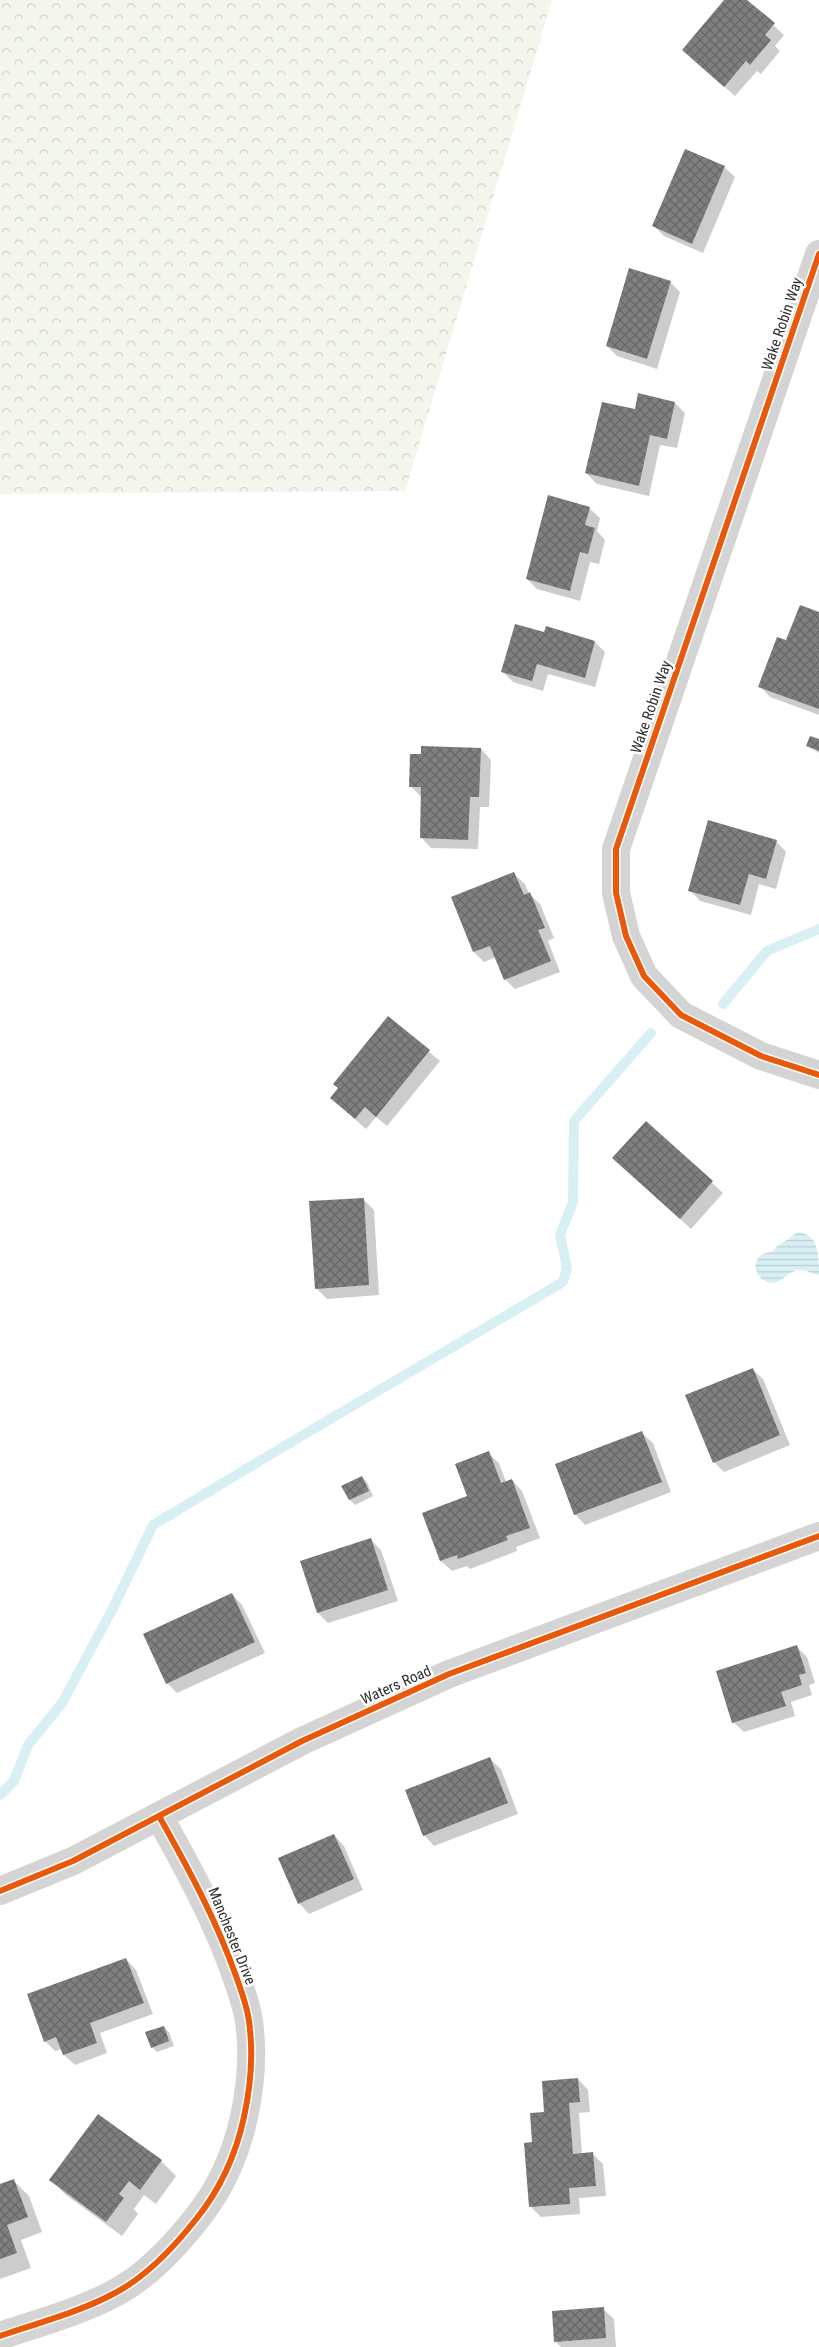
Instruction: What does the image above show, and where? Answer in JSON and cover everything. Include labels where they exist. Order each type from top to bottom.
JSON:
[{"type":"street","name":"Wake Robin Way","points":[[819,254],[616,848],[616,893],[626,936],[644,976],[681,1015],[761,1056],[819,1075]]},
{"type":"street","name":"Waters Road","points":[[0,1891],[73,1861],[302,1741],[449,1674],[819,1536]]},
{"type":"street","name":"Manchester Drive","points":[[0,2336],[114,2294],[153,2266],[182,2237],[209,2202],[227,2171],[241,2131],[248,2097],[250,2055],[250,2030],[243,1995],[208,1905],[159,1816]]},
{"type":"green space","points":[[0,0],[552,0],[405,491],[0,494]]},
{"type":"water","points":[[799,1232],[811,1237],[814,1242],[818,1254],[819,1275],[800,1270],[793,1271],[780,1281],[766,1282],[758,1275],[755,1265],[757,1260],[763,1254],[773,1251],[779,1244]]},
{"type":"building","points":[[724,0],[747,0],[775,23],[765,35],[771,40],[750,65],[746,61],[724,87],[682,50]]},
{"type":"building","points":[[685,149],[725,166],[692,244],[652,226]]},
{"type":"building","points":[[629,268],[671,281],[647,359],[606,346]]},
{"type":"building","points":[[638,393],[675,402],[667,439],[650,435],[639,486],[585,473],[602,402],[635,409]]},
{"type":"building","points":[[548,495],[590,507],[585,525],[595,528],[588,554],[580,552],[570,591],[526,579]]},
{"type":"building","points":[[800,605],[819,612],[819,709],[758,687],[777,637],[786,640]]},
{"type":"building","points":[[515,624],[544,632],[546,626],[595,641],[585,678],[537,664],[532,681],[501,672]]},
{"type":"building","points":[[810,736],[819,739],[819,751],[806,746]]},
{"type":"building","points":[[421,746],[481,748],[479,797],[470,797],[468,840],[420,838],[421,787],[409,787],[410,754],[421,754]]},
{"type":"building","points":[[708,820],[777,840],[766,879],[749,874],[740,905],[688,891]]},
{"type":"building","points":[[514,872],[524,895],[530,892],[545,928],[538,930],[551,961],[504,980],[490,946],[473,952],[451,897]]},
{"type":"building","points":[[388,1016],[430,1050],[376,1117],[365,1107],[355,1119],[330,1098],[338,1088],[333,1084]]},
{"type":"building","points":[[646,1121],[713,1181],[680,1219],[612,1158]]},
{"type":"building","points":[[364,1198],[369,1285],[315,1289],[309,1201]]},
{"type":"building","points":[[753,1368],[780,1435],[713,1463],[685,1395]]},
{"type":"building","points":[[642,1431],[662,1482],[574,1515],[555,1464]]},
{"type":"building","points":[[489,1451],[501,1483],[512,1479],[530,1528],[506,1536],[508,1540],[458,1559],[457,1555],[440,1561],[422,1513],[467,1496],[455,1464]]},
{"type":"building","points":[[362,1476],[369,1491],[349,1500],[341,1486]]},
{"type":"building","points":[[371,1538],[388,1590],[317,1613],[300,1561]]},
{"type":"building","points":[[232,1593],[255,1642],[166,1684],[143,1634]]},
{"type":"building","points":[[797,1645],[806,1673],[799,1675],[802,1685],[781,1692],[786,1706],[732,1723],[716,1671]]},
{"type":"building","points":[[490,1757],[508,1803],[423,1836],[405,1790]]},
{"type":"building","points":[[334,1834],[354,1879],[298,1904],[278,1858]]},
{"type":"building","points":[[126,1958],[144,2003],[90,2023],[97,2043],[63,2055],[56,2037],[44,2042],[27,1994]]},
{"type":"building","points":[[164,2026],[169,2041],[151,2048],[145,2032]]},
{"type":"building","points":[[578,2078],[580,2102],[569,2103],[573,2154],[593,2152],[596,2186],[569,2188],[570,2204],[529,2207],[524,2143],[532,2142],[530,2113],[544,2112],[542,2081]]},
{"type":"building","points":[[98,2114],[162,2160],[140,2190],[129,2181],[119,2194],[124,2198],[106,2222],[49,2180]]},
{"type":"building","points":[[14,2179],[28,2217],[7,2225],[17,2253],[0,2259],[0,2184]]},
{"type":"building","points":[[604,2307],[606,2338],[554,2342],[552,2311]]},
{"type":"waterway","points":[[723,1004],[767,951],[819,929]]},
{"type":"waterway","points":[[0,1795],[14,1781],[28,1745],[62,1703],[112,1610],[153,1525],[563,1282],[567,1268],[560,1235],[573,1202],[574,1121],[651,1033]]},
{"type":"cycle path","points":[[819,254],[616,849],[616,893],[626,936],[644,976],[681,1015],[761,1056],[819,1075]]},
{"type":"cycle path","points":[[0,1891],[73,1861],[302,1741],[449,1674],[819,1536]]},
{"type":"cycle path","points":[[0,2336],[73,2312],[101,2300],[125,2287],[148,2270],[179,2239],[206,2207],[227,2170],[241,2131],[250,2074],[251,2041],[247,2009],[228,1955],[210,1914],[191,1874],[159,1816]]}]
